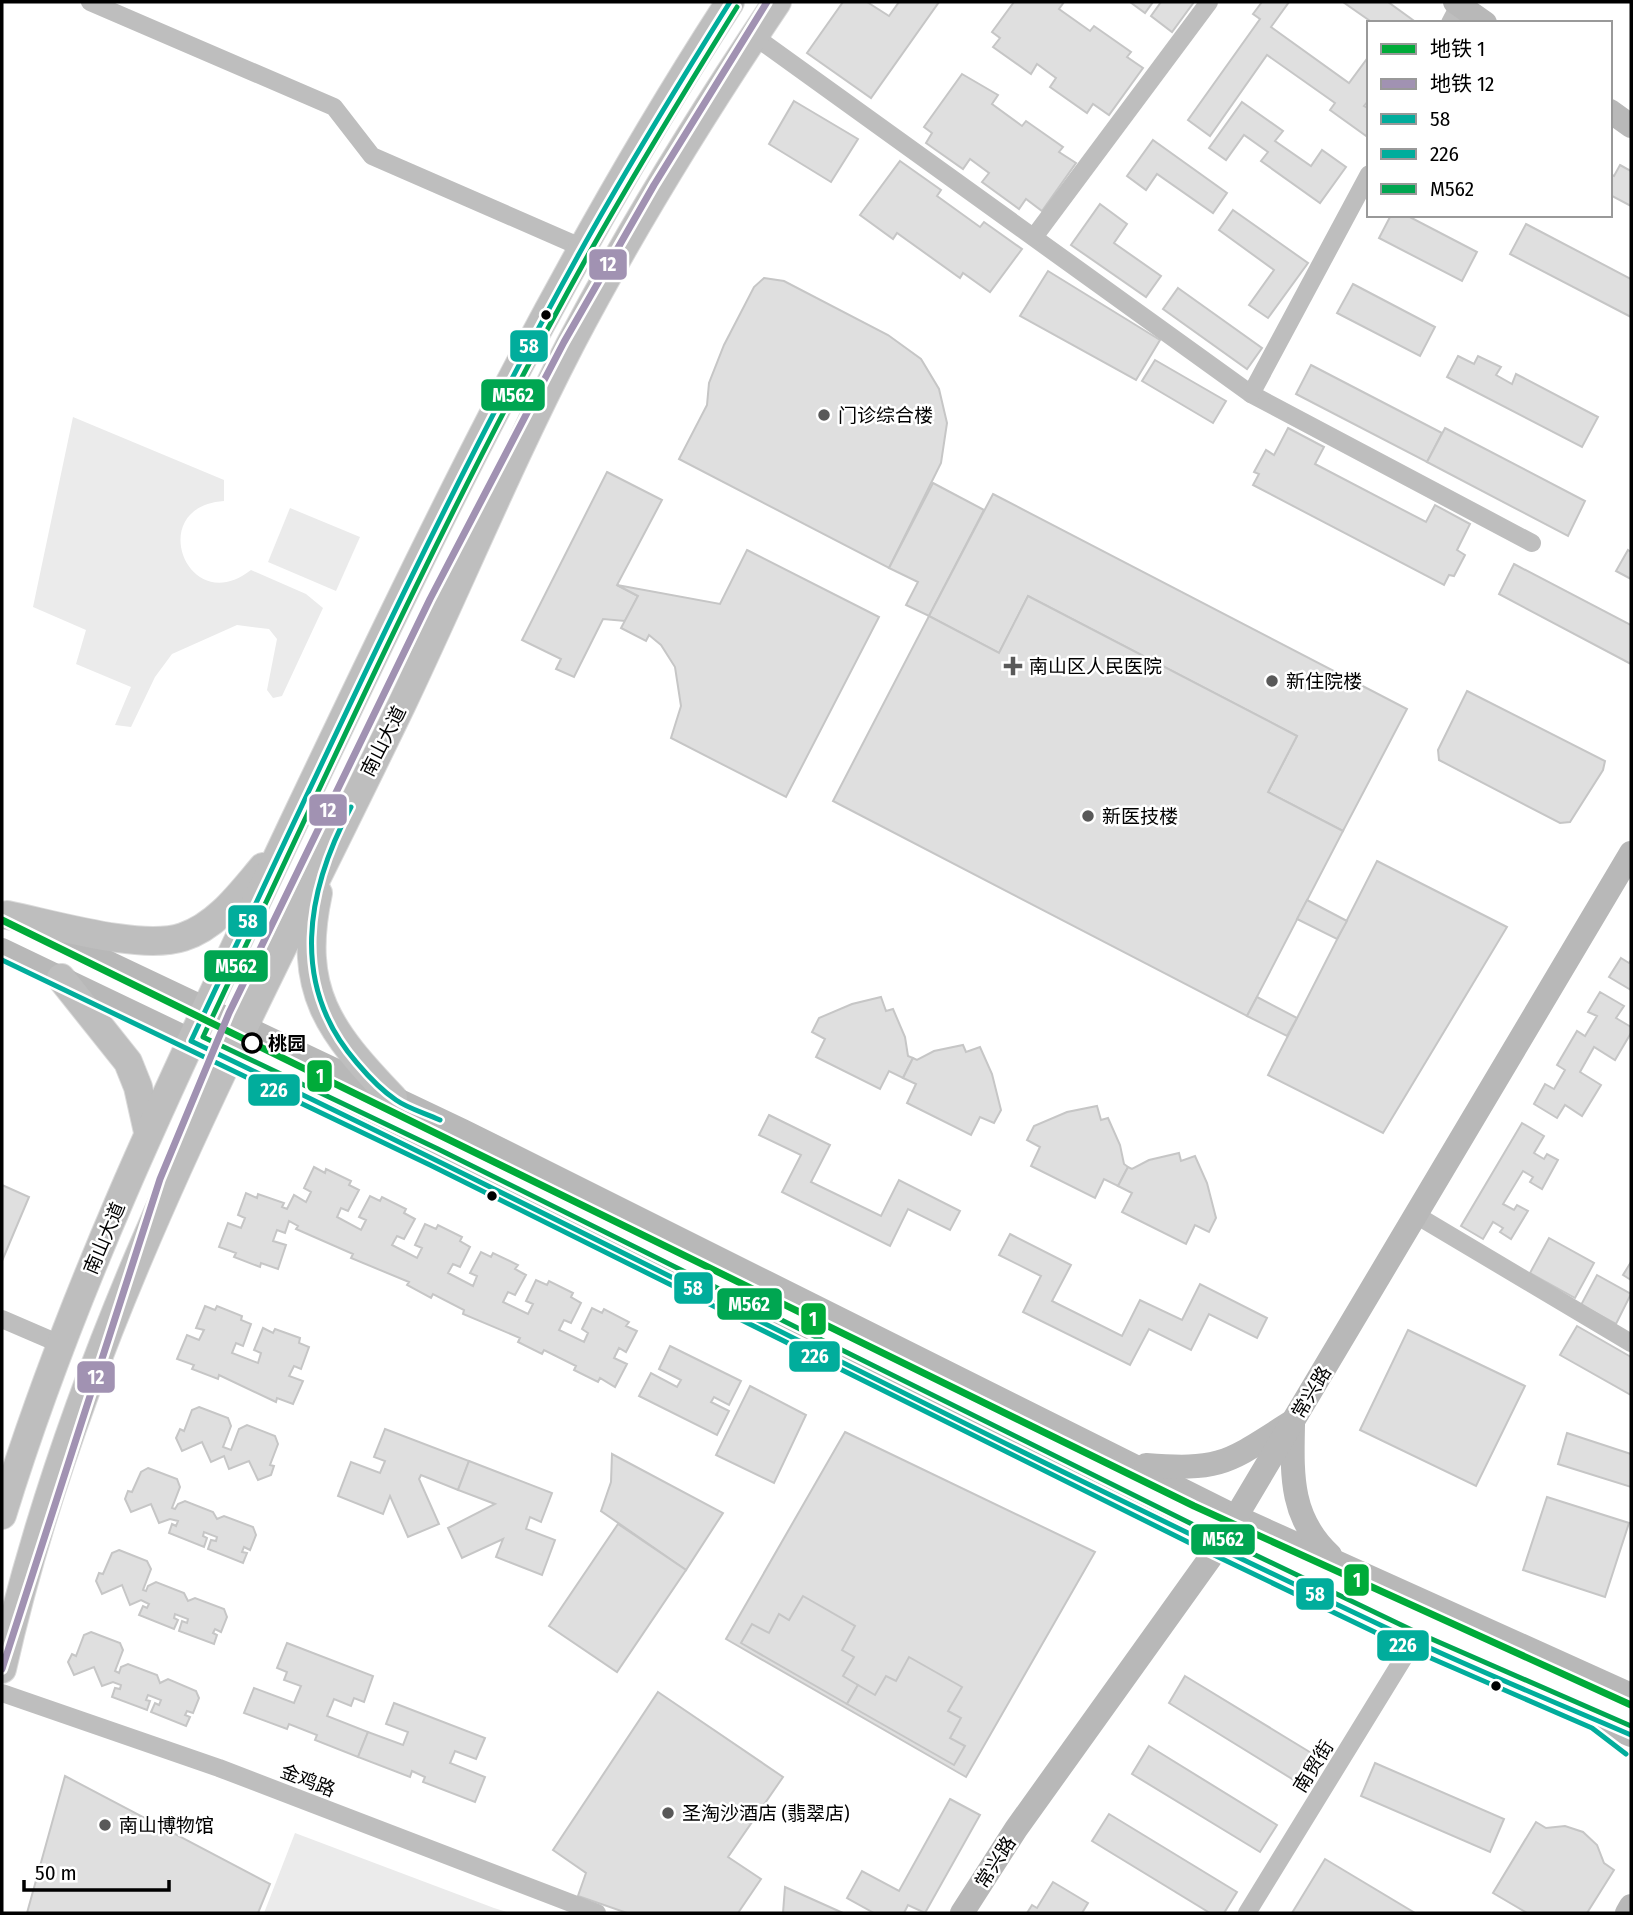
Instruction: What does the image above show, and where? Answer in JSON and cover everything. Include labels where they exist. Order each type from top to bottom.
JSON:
[{"type":"main road","name":"南山大道","points":[[2,1515],[60,1344],[148,1132],[286,841],[496,405],[583,248],[730,2]]},
{"type":"main road","name":"南山大道","points":[[2,1669],[38,1529],[100,1345],[161,1201],[401,705],[572,342],[673,163],[777,2]]},
{"type":"main road","points":[[1456,8],[1481,21]]},
{"type":"main road","points":[[1612,112],[1631,126]]},
{"type":"main road","points":[[4,914],[144,942],[182,938],[210,923],[229,906],[286,841]]},
{"type":"main road","name":"常兴路","points":[[962,1913],[1016,1829],[1218,1547],[1631,853]]},
{"type":"main road","points":[[325,859],[313,936],[318,1000],[331,1026],[347,1047],[393,1098]]},
{"type":"main road","points":[[4,914],[393,1098],[1236,1517],[1631,1695]]},
{"type":"main road","points":[[2,950],[229,1059],[1218,1547],[1414,1641],[1631,1735]]},
{"type":"main road","points":[[61,978],[128,1062],[138,1087],[148,1132]]},
{"type":"main road","points":[[1131,1464],[1189,1469],[1217,1465],[1294,1420]]},
{"type":"main road","points":[[1294,1420],[1292,1480],[1298,1508],[1311,1535],[1343,1565]]},
{"type":"main road","points":[[1597,1720],[1631,1747]]},
{"type":"main road","points":[[1627,1913],[1631,1906]]},
{"type":"street","points":[[90,2],[334,107],[372,156],[583,248]]},
{"type":"street","points":[[1034,237],[1209,2]]},
{"type":"street","points":[[754,36],[1251,394],[1532,544]]},
{"type":"street","points":[[1251,394],[1367,178]]},
{"type":"street","points":[[1416,1215],[1631,1343]]},
{"type":"street","points":[[2,1319],[60,1344]]},
{"type":"street","name":"南贸街","points":[[1247,1913],[1414,1641]]},
{"type":"street","name":"金鸡路","points":[[2,1693],[219,1768],[597,1913]]},
{"type":"shaded area","points":[[73,417],[224,480],[224,501],[200,507],[185,521],[181,538],[184,556],[193,571],[209,581],[228,582],[251,570],[306,594],[323,608],[282,696],[273,698],[267,690],[277,639],[269,629],[237,625],[172,654],[155,677],[131,727],[115,725],[131,687],[76,664],[86,630],[33,607]]},
{"type":"shaded area","points":[[290,508],[360,537],[336,591],[268,562]]},
{"type":"shaded area","points":[[295,1833],[494,1908],[510,1913],[264,1913]]},
{"type":"building","points":[[843,2],[867,2],[889,16],[899,2],[939,2],[871,98],[807,53]]},
{"type":"building","points":[[1014,2],[1064,2],[1059,9],[1090,31],[1094,26],[1131,52],[1127,57],[1143,68],[1109,115],[1093,104],[1087,113],[1050,87],[1056,78],[1037,64],[1031,74],[993,47],[1000,38],[992,32]]},
{"type":"building","points":[[1130,2],[1153,2],[1145,13]]},
{"type":"building","points":[[1161,2],[1194,2],[1172,32],[1151,16]]},
{"type":"building","points":[[1262,2],[1289,2],[1271,27],[1349,83],[1367,59],[1367,102],[1364,106],[1367,108],[1367,137],[1330,110],[1335,103],[1267,55],[1210,136],[1188,120],[1260,19],[1253,14]]},
{"type":"building","points":[[1343,2],[1388,2],[1414,21],[1370,21]]},
{"type":"building","points":[[962,74],[998,95],[992,104],[1022,126],[1026,121],[1063,147],[1059,152],[1076,163],[1042,211],[1026,199],[1019,209],[982,182],[989,173],[970,159],[963,169],[926,143],[932,133],[924,127]]},
{"type":"building","points":[[794,101],[858,139],[831,182],[769,144]]},
{"type":"building","points":[[1242,102],[1283,131],[1275,141],[1311,166],[1322,150],[1346,167],[1320,203],[1261,161],[1268,152],[1244,135],[1226,160],[1209,148]]},
{"type":"building","points":[[1153,140],[1227,193],[1213,213],[1157,174],[1146,190],[1127,176]]},
{"type":"building","points":[[900,161],[941,190],[937,196],[980,227],[984,222],[1022,249],[990,292],[963,273],[960,278],[897,233],[893,239],[860,215]]},
{"type":"building","points":[[1620,165],[1631,171],[1631,206],[1612,196],[1612,175],[1614,176]]},
{"type":"building","points":[[1100,204],[1127,224],[1114,243],[1161,276],[1146,297],[1071,245]]},
{"type":"building","points":[[1233,210],[1308,263],[1268,318],[1249,305],[1274,270],[1219,230]]},
{"type":"building","points":[[1390,217],[1410,217],[1477,252],[1462,281],[1379,238]]},
{"type":"building","points":[[1526,224],[1631,279],[1631,317],[1510,254]]},
{"type":"building","points":[[1048,271],[1160,340],[1136,380],[1020,316]]},
{"type":"building","name":"门诊综合楼","points":[[764,278],[784,281],[888,335],[921,359],[939,389],[947,423],[941,463],[889,568],[679,459],[707,405],[709,383],[724,345],[754,287]]},
{"type":"building","points":[[1353,284],[1435,327],[1420,356],[1337,313]]},
{"type":"building","points":[[1178,288],[1262,348],[1247,369],[1163,309]]},
{"type":"building","points":[[1458,356],[1474,364],[1478,356],[1501,367],[1496,375],[1512,384],[1516,374],[1598,417],[1582,447],[1447,377]]},
{"type":"building","points":[[1155,360],[1226,401],[1213,423],[1142,381]]},
{"type":"building","points":[[1311,365],[1442,433],[1427,462],[1296,394]]},
{"type":"building","points":[[1288,428],[1324,447],[1315,464],[1426,522],[1435,505],[1470,524],[1457,550],[1465,555],[1454,576],[1449,575],[1444,585],[1253,485],[1259,474],[1254,472],[1266,450],[1274,455]]},
{"type":"building","points":[[1445,428],[1585,501],[1568,536],[1427,462]]},
{"type":"building","points":[[607,472],[662,500],[617,585],[638,596],[625,621],[603,619],[574,677],[556,669],[561,659],[522,640]]},
{"type":"building","points":[[933,483],[984,510],[929,616],[906,605],[918,582],[889,568]]},
{"type":"building","name":"新住院楼","points":[[993,494],[1407,709],[1343,831],[1268,792],[1297,736],[1028,596],[999,653],[929,616]]},
{"type":"building","points":[[747,550],[879,617],[786,797],[671,738],[681,706],[675,667],[661,645],[649,635],[646,641],[621,628],[638,596],[617,585],[720,604]]},
{"type":"building","points":[[1628,550],[1631,552],[1631,579],[1616,571]]},
{"type":"building","points":[[1514,564],[1631,625],[1631,664],[1499,594]]},
{"type":"building","name":"新医技楼","points":[[1028,596],[1297,736],[1268,792],[1343,831],[1247,1016],[833,801],[929,616],[999,653]]},
{"type":"building","points":[[1467,691],[1605,761],[1603,770],[1570,822],[1560,823],[1439,760],[1438,750]]},
{"type":"building","points":[[1377,861],[1507,927],[1383,1133],[1268,1075]]},
{"type":"building","points":[[1307,900],[1347,921],[1337,939],[1297,919]]},
{"type":"building","points":[[1621,958],[1629,963],[1631,960],[1631,990],[1609,977]]},
{"type":"building","points":[[1600,992],[1624,1006],[1616,1018],[1631,1027],[1631,1033],[1615,1060],[1594,1047],[1580,1072],[1601,1085],[1582,1116],[1565,1105],[1557,1118],[1534,1104],[1545,1084],[1554,1089],[1565,1070],[1557,1065],[1577,1031],[1585,1036],[1597,1016],[1588,1012]]},
{"type":"building","points":[[881,997],[886,1011],[893,1009],[905,1037],[908,1056],[913,1058],[903,1078],[889,1071],[880,1089],[816,1057],[825,1039],[812,1032],[819,1018],[852,1004]]},
{"type":"building","points":[[1257,997],[1297,1018],[1287,1036],[1247,1016]]},
{"type":"building","points":[[963,1045],[966,1052],[980,1047],[992,1074],[1001,1110],[994,1123],[980,1117],[971,1135],[907,1103],[916,1084],[903,1078],[913,1058],[917,1060],[934,1051]]},
{"type":"building","points":[[1097,1106],[1101,1120],[1108,1118],[1120,1145],[1124,1164],[1128,1167],[1118,1186],[1104,1179],[1095,1198],[1031,1166],[1040,1147],[1027,1140],[1034,1126],[1067,1112]]},
{"type":"building","points":[[769,1115],[830,1145],[811,1182],[881,1216],[899,1180],[960,1211],[950,1230],[908,1209],[890,1246],[782,1192],[801,1155],[759,1135]]},
{"type":"building","points":[[1522,1123],[1544,1136],[1534,1153],[1544,1159],[1547,1154],[1558,1160],[1542,1189],[1530,1182],[1533,1177],[1523,1171],[1503,1204],[1514,1210],[1517,1205],[1528,1211],[1511,1239],[1500,1232],[1503,1228],[1493,1222],[1483,1239],[1461,1226]]},
{"type":"building","points":[[1179,1153],[1181,1161],[1195,1156],[1207,1183],[1216,1218],[1209,1232],[1195,1225],[1186,1244],[1122,1212],[1132,1193],[1118,1186],[1128,1167],[1132,1169],[1149,1160]]},
{"type":"building","points":[[314,1167],[325,1173],[326,1169],[351,1181],[349,1185],[359,1190],[348,1211],[341,1208],[337,1217],[361,1230],[366,1220],[359,1217],[370,1196],[380,1201],[382,1197],[406,1209],[404,1213],[415,1219],[404,1239],[397,1236],[392,1245],[417,1258],[422,1248],[415,1245],[425,1224],[436,1229],[438,1225],[462,1237],[460,1241],[470,1247],[460,1267],[453,1264],[448,1273],[473,1286],[477,1276],[470,1273],[481,1252],[491,1257],[493,1253],[518,1265],[515,1269],[526,1275],[515,1295],[508,1292],[503,1302],[528,1314],[533,1304],[526,1301],[536,1280],[547,1285],[549,1281],[573,1293],[571,1297],[581,1303],[571,1323],[564,1320],[559,1330],[584,1342],[588,1333],[582,1329],[592,1308],[602,1313],[604,1309],[629,1322],[626,1326],[637,1331],[626,1352],[619,1348],[614,1358],[627,1364],[615,1387],[600,1378],[598,1382],[574,1370],[576,1366],[544,1350],[542,1354],[518,1342],[520,1338],[463,1314],[464,1310],[433,1294],[431,1298],[407,1285],[409,1282],[351,1258],[353,1254],[296,1229],[298,1226],[289,1221],[285,1233],[277,1230],[273,1241],[286,1245],[278,1269],[261,1263],[260,1267],[234,1257],[236,1253],[219,1247],[228,1223],[241,1228],[245,1218],[238,1215],[246,1193],[284,1203],[282,1207],[287,1209],[294,1195],[306,1202],[311,1192],[304,1188]]},
{"type":"building","points":[[2,1185],[29,1197],[2,1261]]},
{"type":"building","points":[[1010,1234],[1071,1265],[1052,1301],[1122,1336],[1140,1300],[1182,1320],[1200,1284],[1267,1318],[1257,1338],[1209,1314],[1191,1350],[1149,1329],[1130,1365],[1023,1312],[1041,1276],[999,1255]]},
{"type":"building","points":[[1549,1238],[1594,1263],[1575,1298],[1530,1273]]},
{"type":"building","points":[[1631,1262],[1631,1280],[1623,1275]]},
{"type":"building","points":[[1597,1275],[1631,1294],[1616,1324],[1581,1305]]},
{"type":"building","points":[[205,1306],[215,1310],[217,1306],[242,1316],[241,1320],[251,1324],[243,1346],[236,1343],[232,1353],[258,1363],[261,1353],[254,1350],[263,1328],[273,1333],[275,1329],[300,1338],[299,1343],[309,1347],[301,1369],[294,1366],[289,1376],[303,1381],[293,1404],[277,1398],[276,1402],[219,1375],[218,1379],[192,1369],[194,1365],[177,1359],[187,1335],[199,1340],[204,1330],[196,1328]]},
{"type":"building","points":[[1577,1326],[1631,1357],[1631,1395],[1560,1355]]},
{"type":"building","points":[[1408,1330],[1525,1386],[1476,1486],[1360,1430]]},
{"type":"building","points":[[670,1346],[741,1381],[729,1405],[714,1397],[711,1402],[729,1411],[717,1435],[639,1396],[651,1373],[677,1387],[681,1380],[659,1369]]},
{"type":"building","points":[[750,1386],[806,1415],[774,1483],[716,1455]]},
{"type":"building","points":[[199,1407],[228,1418],[231,1426],[223,1447],[231,1450],[239,1429],[247,1425],[275,1436],[278,1444],[270,1465],[274,1466],[271,1475],[258,1480],[249,1461],[229,1469],[224,1456],[211,1462],[202,1442],[182,1451],[176,1438],[180,1429],[184,1431],[192,1410]]},
{"type":"building","points":[[385,1429],[469,1461],[458,1490],[421,1475],[419,1479],[439,1524],[408,1537],[390,1496],[383,1514],[338,1496],[351,1462],[380,1473],[385,1461],[374,1457]]},
{"type":"building","points":[[845,1432],[1095,1552],[966,1777],[726,1639]]},
{"type":"building","points":[[1567,1433],[1631,1454],[1631,1487],[1558,1464]]},
{"type":"building","points":[[612,1454],[723,1513],[686,1570],[601,1511],[611,1482]]},
{"type":"building","points":[[469,1461],[552,1493],[541,1522],[530,1517],[526,1529],[555,1540],[542,1575],[496,1557],[503,1539],[462,1558],[448,1528],[495,1504],[458,1490]]},
{"type":"building","points":[[148,1468],[177,1479],[180,1487],[172,1508],[175,1509],[185,1501],[213,1512],[217,1519],[224,1516],[253,1527],[256,1535],[250,1550],[244,1547],[242,1552],[247,1553],[243,1563],[208,1549],[211,1540],[216,1541],[217,1537],[204,1532],[203,1536],[207,1538],[204,1547],[169,1533],[172,1524],[176,1526],[178,1521],[170,1519],[159,1523],[151,1504],[131,1512],[125,1499],[128,1491],[132,1492],[141,1472]]},
{"type":"building","points":[[1547,1497],[1629,1523],[1605,1597],[1523,1570]]},
{"type":"building","points":[[618,1524],[686,1570],[617,1672],[549,1626]]},
{"type":"building","points":[[119,1550],[147,1561],[151,1569],[143,1590],[146,1591],[148,1586],[156,1582],[184,1593],[188,1601],[195,1598],[224,1609],[227,1617],[221,1632],[215,1629],[213,1633],[217,1635],[214,1644],[179,1631],[182,1621],[187,1623],[188,1619],[175,1614],[174,1618],[178,1620],[174,1629],[139,1615],[143,1606],[147,1608],[149,1604],[141,1600],[130,1605],[122,1585],[102,1594],[96,1581],[99,1573],[103,1574],[112,1553]]},
{"type":"building","points":[[803,1596],[855,1626],[842,1650],[854,1657],[843,1676],[858,1685],[847,1704],[741,1643],[752,1624],[769,1633],[779,1614],[789,1620]]},
{"type":"building","points":[[91,1632],[120,1643],[123,1650],[115,1671],[119,1673],[121,1667],[128,1664],[157,1675],[160,1683],[168,1679],[196,1691],[199,1698],[193,1713],[187,1711],[185,1715],[190,1717],[186,1726],[151,1712],[155,1703],[159,1705],[161,1700],[148,1695],[146,1700],[150,1701],[147,1710],[112,1697],[115,1688],[120,1689],[121,1685],[113,1682],[102,1686],[94,1667],[74,1675],[68,1662],[72,1654],[76,1656],[84,1635]]},
{"type":"building","points":[[287,1643],[373,1676],[364,1702],[354,1698],[351,1706],[334,1699],[327,1716],[368,1732],[358,1757],[315,1740],[317,1735],[289,1724],[287,1729],[244,1713],[254,1688],[294,1703],[301,1686],[284,1680],[287,1672],[277,1668]]},
{"type":"building","points":[[909,1657],[962,1687],[948,1711],[961,1718],[950,1738],[965,1746],[954,1765],[847,1704],[858,1685],[875,1695],[886,1676],[896,1681]]},
{"type":"building","points":[[1185,1676],[1313,1754],[1297,1782],[1169,1703]]},
{"type":"building","name":"圣淘沙酒店 (翡翠店)","points":[[658,1692],[783,1777],[728,1857],[761,1879],[738,1913],[627,1913],[578,1896],[586,1873],[553,1850]]},
{"type":"building","points":[[394,1703],[485,1738],[476,1759],[455,1751],[450,1763],[485,1777],[475,1802],[423,1782],[425,1777],[412,1771],[410,1777],[358,1757],[368,1732],[403,1745],[408,1732],[386,1724]]},
{"type":"building","points":[[1149,1746],[1277,1825],[1260,1852],[1132,1774]]},
{"type":"building","points":[[1375,1763],[1504,1819],[1490,1852],[1361,1796]]},
{"type":"building","name":"南山博物馆","points":[[65,1776],[270,1884],[258,1913],[27,1913]]},
{"type":"building","points":[[950,1799],[980,1815],[925,1913],[908,1905],[904,1913],[874,1913],[847,1898],[862,1871],[899,1891]]},
{"type":"building","points":[[1109,1814],[1237,1892],[1224,1913],[1210,1913],[1092,1841]]},
{"type":"building","points":[[1536,1822],[1546,1828],[1565,1826],[1583,1832],[1597,1845],[1604,1863],[1614,1870],[1587,1913],[1527,1913],[1493,1893]]},
{"type":"building","points":[[1325,1859],[1415,1913],[1292,1913]]},
{"type":"building","points":[[1053,1882],[1088,1903],[1082,1913],[1027,1913],[1032,1905],[1037,1908]]},
{"type":"building","points":[[785,1887],[843,1913],[783,1913]]},
{"type":"metro line","name":"12","points":[[2,1669],[160,1179],[229,1013],[430,599],[564,342],[654,185],[767,2]]},
{"type":"metro line","name":"1","points":[[2,920],[1194,1506],[1631,1705]]},
{"type":"transit line","name":"58","points":[[730,2],[597,222],[476,448],[191,1041],[1257,1566],[1437,1652],[1631,1735]]},
{"type":"transit line","name":"M562","points":[[737,7],[605,225],[535,352],[388,644],[203,1037],[438,1149],[1222,1539],[1418,1633],[1631,1726]]},
{"type":"transit line","name":"58","points":[[351,807],[323,871],[315,904],[313,970],[321,1002],[335,1033],[375,1083],[401,1103],[440,1120]]},
{"type":"transit line","name":"226","points":[[2,960],[430,1165],[1214,1555],[1410,1649],[1592,1728],[1626,1754]]},
{"type":"place","name":"门诊综合楼","points":[[824,415]]},
{"type":"place","name":"南山区人民医院","points":[[1013,666]]},
{"type":"place","name":"新住院楼","points":[[1272,681]]},
{"type":"place","name":"新医技楼","points":[[1088,816]]},
{"type":"place","name":"桃园","points":[[252,1043]]},
{"type":"place","name":"圣淘沙酒店 (翡翠店)","points":[[668,1813]]},
{"type":"place","name":"南山博物馆","points":[[105,1825]]}]
